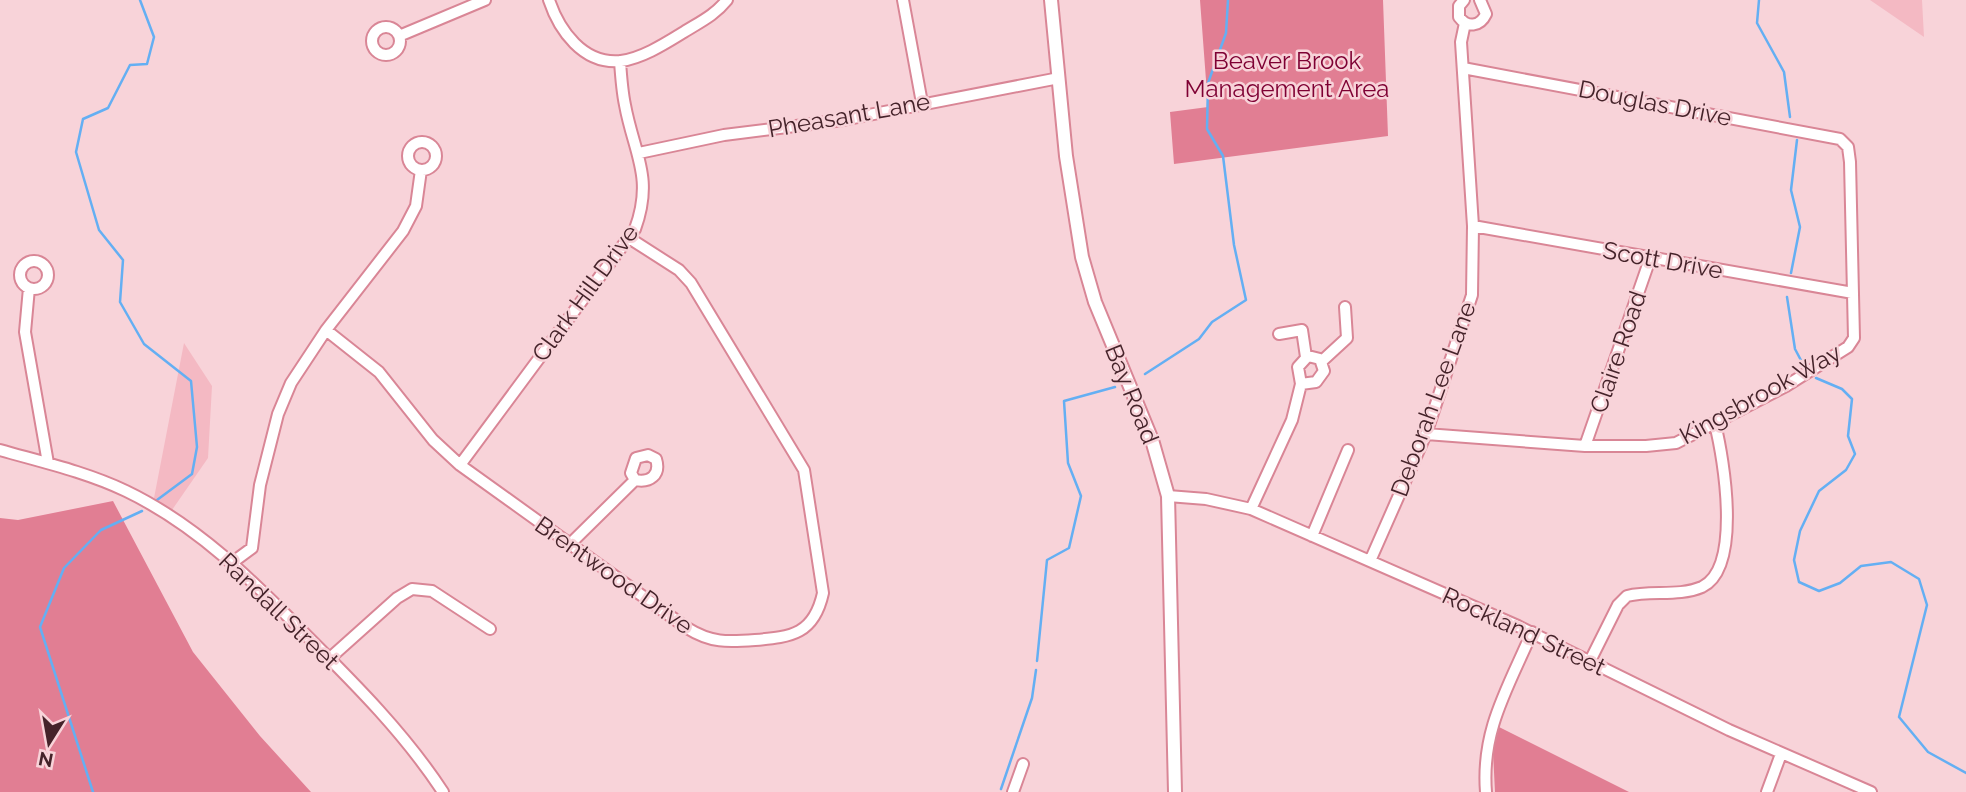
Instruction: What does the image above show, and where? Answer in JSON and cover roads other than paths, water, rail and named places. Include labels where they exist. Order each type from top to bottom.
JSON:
[{"type":"main road","name":"Bay Road","points":[[1051,0],[1066,156],[1082,257],[1096,302],[1152,440],[1168,496],[1175,792]]},
{"type":"street","points":[[399,36],[485,0]]},
{"type":"street","points":[[549,0],[557,24],[580,49],[598,57],[620,61],[666,43],[713,15],[727,0]]},
{"type":"street","points":[[903,0],[922,103]]},
{"type":"street","name":"Deborah Lee Lane","points":[[1370,561],[1426,434],[1472,295],[1473,226],[1461,42],[1465,23],[1458,13],[1464,0]]},
{"type":"street","points":[[1465,23],[1474,25],[1482,21],[1486,13],[1483,1]]},
{"type":"street","name":"Clark Hill Drive","points":[[460,465],[629,238],[643,209],[645,193],[639,153],[624,105],[620,61]]},
{"type":"street","name":"Douglas Drive","points":[[1463,68],[1831,136],[1846,143]]},
{"type":"street","name":"Pheasant Lane","points":[[639,153],[724,135],[843,120],[1059,78]]},
{"type":"street","name":"Kingsbrook Way","points":[[1426,434],[1585,446],[1661,445],[1691,437],[1848,347],[1854,338],[1850,162],[1846,143]]},
{"type":"street","points":[[233,562],[252,548],[260,485],[278,414],[291,383],[326,330],[403,231],[416,206],[421,170]]},
{"type":"street","name":"Scott Drive","points":[[1473,226],[1853,293]]},
{"type":"street","name":"Brentwood Drive","points":[[326,330],[359,353],[379,372],[433,439],[460,465],[705,639],[724,643],[782,639],[796,634],[820,608],[823,593],[804,470],[691,283],[679,270],[629,238]]},
{"type":"street","name":"Claire Road","points":[[1585,446],[1650,259]]},
{"type":"street","points":[[29,288],[25,331],[48,463]]},
{"type":"street","points":[[1322,361],[1347,338],[1345,307]]},
{"type":"street","points":[[1279,334],[1302,330],[1306,357]]},
{"type":"street","points":[[1251,509],[1292,420],[1301,384],[1297,367],[1306,357],[1316,357],[1322,361],[1324,371],[1319,380],[1312,384],[1301,384]]},
{"type":"street","points":[[1590,661],[1618,605],[1628,596],[1677,593],[1702,586],[1721,568],[1725,556],[1724,495],[1721,449],[1715,424]]},
{"type":"street","name":"Randall Street","points":[[0,450],[48,463],[127,491],[233,562],[330,659],[421,759],[443,792]]},
{"type":"street","points":[[1312,536],[1348,450]]},
{"type":"street","points":[[570,544],[635,480]]},
{"type":"street","name":"Rockland Street","points":[[1168,496],[1206,499],[1251,509],[1532,632],[1781,754],[1871,792]]},
{"type":"street","points":[[330,659],[397,598],[412,589],[432,591],[490,629]]},
{"type":"street","points":[[1486,792],[1485,756],[1489,732],[1532,632]]},
{"type":"street","points":[[1768,792],[1781,754]]},
{"type":"street","points":[[1013,792],[1023,764]]},
{"type":"waterway","points":[[140,0],[154,37],[147,64],[130,65],[108,108],[83,119],[76,152],[99,230],[123,260],[120,302],[144,344],[191,381],[197,447],[192,474],[157,500]]},
{"type":"waterway","points":[[1145,374],[1199,339],[1212,322],[1246,300],[1234,245],[1223,156],[1207,129],[1208,83],[1226,33],[1228,0]]},
{"type":"waterway","points":[[1759,0],[1757,23],[1784,72],[1790,117]]},
{"type":"waterway","points":[[1791,273],[1800,227],[1791,190],[1797,140]]},
{"type":"waterway","points":[[1787,297],[1795,349],[1804,366]]},
{"type":"waterway","points":[[1816,378],[1842,389],[1852,399],[1848,436],[1855,454],[1846,470],[1819,491],[1800,531],[1794,560],[1799,582],[1819,591],[1840,583],[1861,566],[1891,562],[1919,579],[1927,605],[1899,717],[1928,752],[1966,773]]},
{"type":"waterway","points":[[1037,661],[1047,560],[1069,548],[1081,496],[1068,463],[1064,401],[1115,387]]},
{"type":"waterway","points":[[93,792],[40,627],[64,568],[101,530],[142,511]]},
{"type":"waterway","points":[[1001,789],[1032,698],[1036,670]]},
{"type":"park label","name":"Beaver Brook Management Area","points":[[1287,74]]}]
